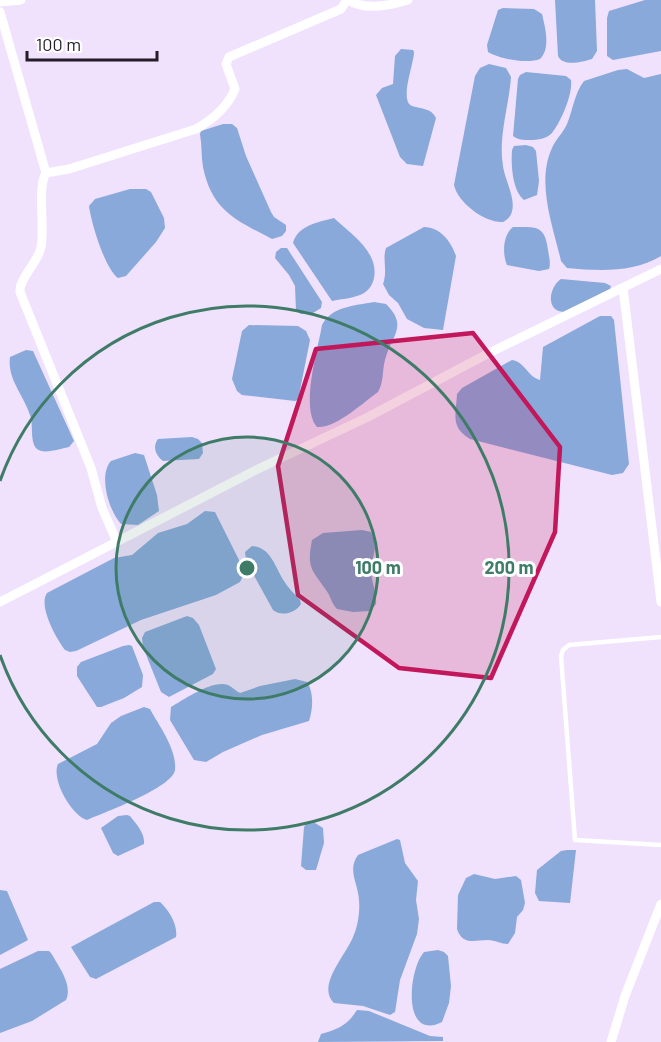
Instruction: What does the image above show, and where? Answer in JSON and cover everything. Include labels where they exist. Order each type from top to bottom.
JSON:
[{"type":"street","points":[[0,2],[21,0]]},
{"type":"street","points":[[46,174],[69,169],[175,135],[205,123],[231,99],[235,89],[226,64],[230,57],[341,9],[348,0],[360,5],[383,5],[408,0]]},
{"type":"street","points":[[0,12],[46,174],[42,186],[44,222],[42,246],[36,263],[20,286],[20,292],[91,468],[102,508],[117,542]]},
{"type":"street","points":[[0,602],[258,469],[368,417],[492,352],[661,269]]},
{"type":"street","points":[[623,288],[661,602]]},
{"type":"street","points":[[611,1042],[625,996],[661,904]]},
{"type":"lane","points":[[661,637],[569,645],[563,650],[561,656],[575,840],[661,845]]},
{"type":"highlighted area","points":[[473,333],[560,447],[555,532],[491,678],[399,668],[298,595],[278,466],[316,349]]},
{"type":"water","points":[[555,0],[595,0],[597,51],[592,59],[568,63],[558,56]]},
{"type":"water","points":[[645,0],[661,0],[661,51],[613,60],[607,56],[609,11]]},
{"type":"water","points":[[503,8],[534,9],[542,14],[546,43],[540,59],[514,60],[488,52],[487,45],[498,10]]},
{"type":"water","points":[[401,49],[414,52],[407,90],[408,103],[429,111],[436,118],[423,166],[407,164],[400,157],[376,95],[382,88],[393,84],[395,56]]},
{"type":"water","points":[[489,64],[506,68],[511,77],[502,155],[504,173],[513,204],[509,217],[503,222],[488,219],[473,211],[461,199],[454,185],[475,76],[480,68]]},
{"type":"water","points":[[627,69],[644,78],[661,74],[661,256],[650,262],[616,270],[567,268],[561,261],[550,219],[546,190],[547,161],[567,124],[584,81]]},
{"type":"water","points":[[526,72],[566,76],[571,80],[566,108],[552,133],[545,138],[523,140],[513,136],[518,79]]},
{"type":"water","points":[[223,124],[232,124],[237,128],[246,156],[271,212],[274,217],[286,225],[286,231],[282,236],[272,239],[247,226],[227,212],[213,194],[203,167],[200,134],[201,131]]},
{"type":"water","points":[[514,146],[533,147],[536,151],[539,181],[537,195],[524,200],[515,183],[512,150]]},
{"type":"water","points":[[130,189],[146,189],[151,192],[164,218],[165,228],[156,242],[126,276],[118,278],[108,265],[89,206],[95,199]]},
{"type":"water","points":[[334,218],[368,252],[372,260],[374,278],[366,292],[332,301],[293,243],[304,228]]},
{"type":"water","points":[[424,227],[440,232],[451,245],[456,256],[443,330],[424,328],[407,319],[383,284],[386,248]]},
{"type":"water","points":[[513,227],[533,227],[541,231],[547,242],[549,269],[539,271],[507,265],[504,244]]},
{"type":"water","points":[[281,248],[287,248],[322,302],[321,308],[313,313],[301,314],[296,311],[295,286],[275,258],[276,252]]},
{"type":"water","points":[[561,279],[605,283],[611,286],[610,289],[564,312],[554,308],[551,298],[554,287]]},
{"type":"water","points":[[374,302],[386,304],[393,312],[397,325],[385,360],[380,388],[378,392],[341,419],[332,424],[317,427],[312,418],[310,393],[322,325],[338,310]]},
{"type":"water","points":[[600,316],[611,316],[614,320],[629,464],[623,473],[612,475],[470,439],[459,430],[455,414],[457,394],[462,388],[512,360],[540,380],[543,347]]},
{"type":"water","points":[[249,325],[298,326],[306,331],[310,340],[298,400],[242,395],[237,391],[232,379],[242,331]]},
{"type":"water","points":[[26,350],[33,351],[74,441],[69,447],[40,451],[35,446],[31,418],[14,381],[10,365],[10,357]]},
{"type":"water","points":[[192,437],[202,443],[203,453],[199,459],[163,461],[158,457],[155,445],[158,439]]},
{"type":"water","points":[[135,453],[144,455],[157,495],[159,511],[138,525],[121,524],[109,502],[105,475],[111,461]]},
{"type":"water","points":[[205,511],[215,512],[243,568],[244,574],[240,582],[216,595],[141,620],[76,651],[65,650],[46,614],[47,593],[114,558],[132,555],[158,533],[187,524]]},
{"type":"water","points":[[362,530],[371,532],[375,544],[371,570],[376,604],[370,611],[353,612],[337,609],[310,564],[312,540],[323,533]]},
{"type":"water","points":[[252,546],[264,550],[272,559],[286,584],[300,600],[301,604],[296,610],[284,614],[273,610],[246,561],[245,552]]},
{"type":"water","points":[[187,616],[193,618],[199,625],[216,669],[213,674],[169,697],[161,692],[143,647],[142,638],[145,632]]},
{"type":"water","points":[[129,645],[132,646],[143,675],[142,687],[124,698],[97,707],[77,676],[77,667],[81,662]]},
{"type":"water","points":[[295,679],[307,682],[311,691],[312,706],[309,721],[262,735],[206,762],[194,760],[170,720],[171,707],[207,687],[228,685],[240,693],[260,686]]},
{"type":"water","points":[[144,707],[150,709],[170,746],[175,762],[175,770],[171,777],[151,792],[122,805],[87,820],[81,817],[69,804],[60,787],[57,778],[58,764],[97,744],[111,723],[121,716]]},
{"type":"water","points":[[127,815],[140,829],[144,844],[118,856],[113,853],[101,828],[118,816]]},
{"type":"water","points":[[315,823],[323,828],[324,843],[316,870],[306,870],[301,866],[304,827],[306,824]]},
{"type":"water","points":[[397,839],[400,840],[405,863],[418,881],[416,900],[419,919],[417,934],[400,980],[395,1012],[390,1015],[363,1006],[334,1003],[329,996],[328,988],[334,970],[355,933],[357,924],[359,905],[353,871],[355,861],[358,855]]},
{"type":"water","points":[[576,850],[570,903],[539,901],[535,893],[537,870],[561,851]]},
{"type":"water","points":[[474,874],[495,879],[516,876],[521,880],[525,903],[517,917],[515,933],[508,944],[491,940],[469,941],[459,934],[457,929],[458,895],[466,878]]},
{"type":"water","points":[[0,890],[7,891],[28,940],[0,955]]},
{"type":"water","points":[[154,902],[160,902],[170,913],[176,928],[176,937],[96,979],[90,977],[71,947]]},
{"type":"water","points":[[438,950],[448,956],[451,986],[449,1003],[442,1022],[429,1025],[420,1022],[415,1013],[412,987],[414,973],[424,952]]},
{"type":"water","points":[[38,951],[49,951],[61,970],[68,988],[66,1000],[32,1021],[0,1033],[0,969]]},
{"type":"water","points":[[357,1010],[369,1011],[430,1036],[443,1037],[443,1041],[318,1042],[321,1034],[342,1026]]}]
